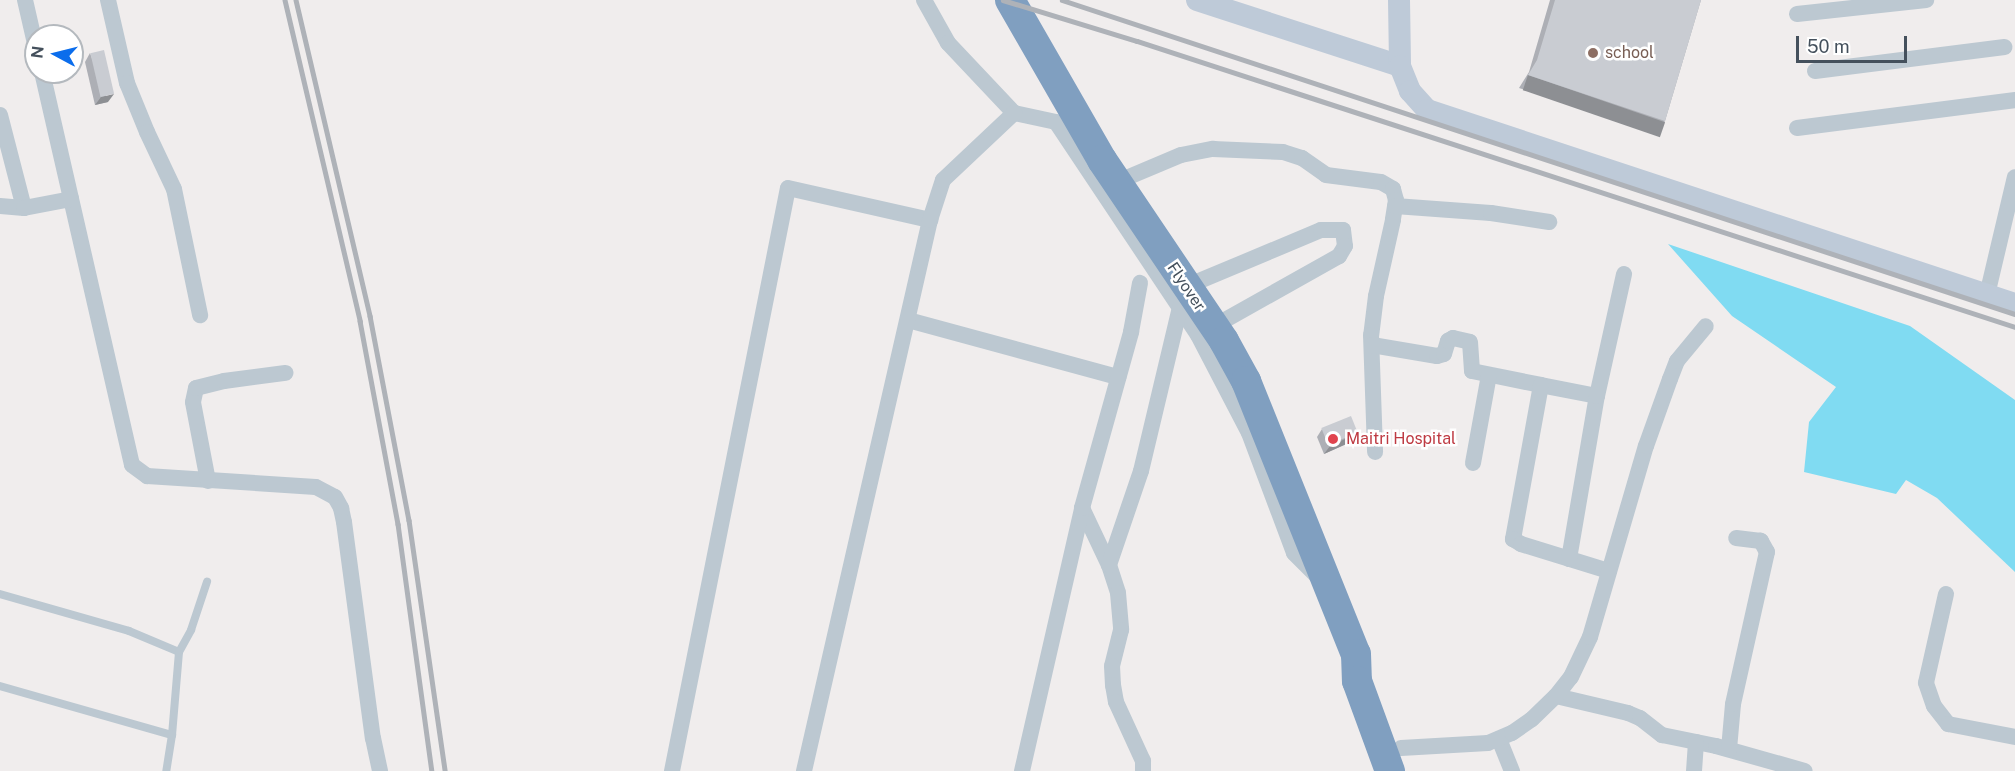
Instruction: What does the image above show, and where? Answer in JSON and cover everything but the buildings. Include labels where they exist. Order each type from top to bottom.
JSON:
[{"type":"highway","name":"Flyover","points":[[1010,0],[1102,160],[1224,341],[1246,381],[1356,654],[1374,674],[1400,763]]},
{"type":"street","points":[[25,0],[30,24]]},
{"type":"street","points":[[108,0],[127,83],[174,189],[200,315]]},
{"type":"street","points":[[924,0],[948,43],[1014,113],[1056,122],[1198,335],[1249,433],[1294,553],[1331,590]]},
{"type":"street","points":[[1197,0],[1400,66]]},
{"type":"street","points":[[1399,0],[1400,66],[1410,90],[1427,110],[2015,304]]},
{"type":"street","points":[[1797,14],[1911,4],[1926,0]]},
{"type":"street","points":[[1815,71],[2004,47]]},
{"type":"street","points":[[45,84],[132,465],[147,476],[316,487],[335,497],[341,508],[373,738],[380,771]]},
{"type":"street","points":[[1797,128],[2015,100]]},
{"type":"street","points":[[804,771],[930,220],[944,180],[1014,113]]},
{"type":"street","points":[[0,115],[24,208]]},
{"type":"street","points":[[1100,189],[1196,151],[1213,148],[1283,152],[1302,158],[1326,175],[1389,185],[1396,194],[1395,206],[1376,296],[1372,345],[1375,452]]},
{"type":"street","points":[[1987,295],[2015,177]]},
{"type":"street","points":[[672,771],[788,188],[930,220]]},
{"type":"street","points":[[0,206],[24,208],[71,199]]},
{"type":"street","points":[[1395,206],[1491,213],[1549,222]]},
{"type":"street","points":[[1176,300],[1321,230],[1344,230],[1345,246],[1339,256],[1198,335]]},
{"type":"street","points":[[1569,559],[1597,396],[1624,274]]},
{"type":"street","points":[[1022,771],[1082,508],[1131,332],[1140,283]]},
{"type":"street","points":[[1109,565],[1142,471],[1176,300]]},
{"type":"street","points":[[908,320],[1119,377]]},
{"type":"street","points":[[1400,763],[1499,739],[1532,719],[1556,696],[1571,677],[1590,637],[1670,379],[1677,361],[1706,326]]},
{"type":"street","points":[[1372,345],[1437,356],[1444,354],[1453,338],[1470,342],[1472,371],[1597,396]]},
{"type":"street","points":[[208,481],[193,402],[196,388],[224,381],[285,373]]},
{"type":"street","points":[[1473,463],[1489,375]]},
{"type":"street","points":[[1541,385],[1513,538],[1521,544],[1609,571]]},
{"type":"street","points":[[1082,508],[1109,565],[1121,612],[1122,630],[1112,666],[1113,685],[1116,702],[1143,761],[1143,771]]},
{"type":"street","points":[[1730,749],[1733,704],[1767,552],[1761,542],[1736,538]]},
{"type":"street","points":[[1946,594],[1926,683],[1934,706],[1948,724],[2015,737]]},
{"type":"street","points":[[1556,696],[1628,713],[1640,718],[1662,735],[1730,749],[1805,771]]},
{"type":"street","points":[[1499,739],[1512,771]]},
{"type":"street","points":[[1694,771],[1696,742]]},
{"type":"lane","points":[[166,771],[172,735],[179,652],[191,630],[207,582]]},
{"type":"lane","points":[[0,594],[129,631],[179,652]]},
{"type":"lane","points":[[0,686],[172,735]]},
{"type":"water","points":[[1668,244],[1910,326],[2015,400],[2015,572],[1937,498],[1906,480],[1896,494],[1804,472],[1809,422],[1836,387],[1732,316]]},
{"type":"railway","points":[[285,0],[360,321],[398,524],[432,771]]},
{"type":"railway","points":[[296,0],[370,316],[409,520],[445,771]]},
{"type":"railway","points":[[1003,0],[1137,41],[2015,327]]},
{"type":"railway","points":[[1062,0],[2015,314]]},
{"type":"place","name":"school","points":[[1593,53]]},
{"type":"place","name":"Maitri Hospital","points":[[1333,439]]}]
